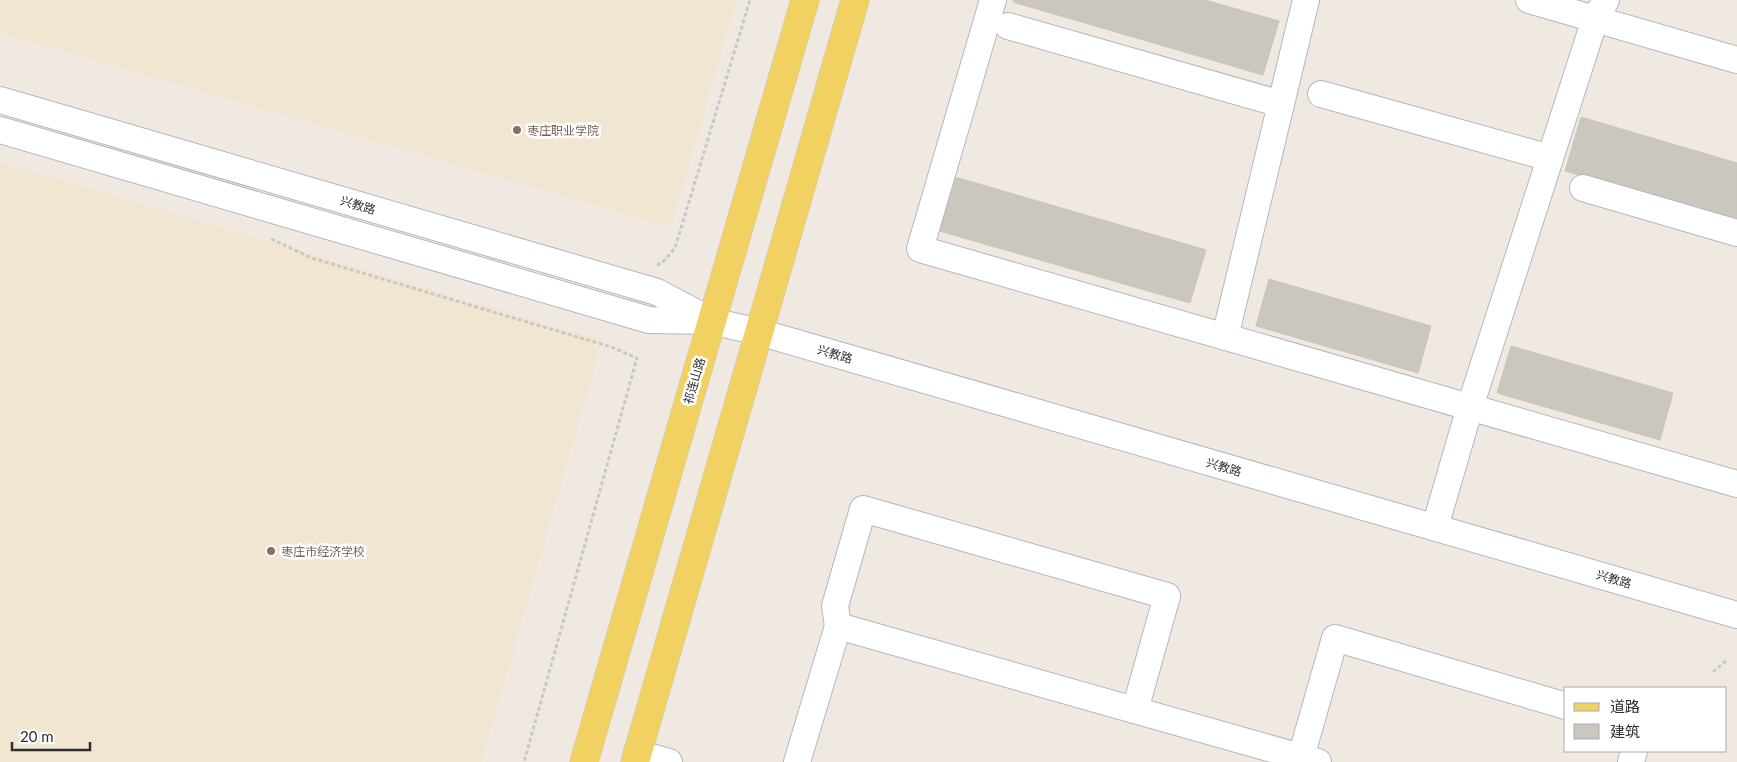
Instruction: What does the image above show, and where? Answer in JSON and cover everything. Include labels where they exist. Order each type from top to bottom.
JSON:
[{"type":"main road","name":"祁连山路","points":[[584,762],[804,0]]},
{"type":"main road","points":[[636,757],[855,0]]},
{"type":"street","points":[[993,0],[920,250],[1737,484]]},
{"type":"street","points":[[1225,337],[1306,0]]},
{"type":"street","points":[[1529,0],[1600,10],[1737,60]]},
{"type":"street","points":[[1434,528],[1470,407],[1600,10]]},
{"type":"street","points":[[1008,26],[1281,104]]},
{"type":"street","points":[[1321,94],[1550,158]]},
{"type":"street","name":"兴教路","points":[[0,100],[657,292],[711,320],[759,332],[1737,615]]},
{"type":"street","name":"兴教路","points":[[0,130],[649,320],[711,320]]},
{"type":"street","points":[[1583,188],[1737,233]]},
{"type":"street","points":[[797,762],[838,626],[835,606],[863,509],[1167,596],[1135,710]]},
{"type":"street","points":[[838,626],[1310,760],[1336,638],[1564,705]]},
{"type":"street","points":[[636,757],[669,762]]},
{"type":"path","points":[[652,266],[662,263],[675,248],[750,0]]},
{"type":"path","points":[[269,238],[312,258],[611,347],[637,358],[524,762]]},
{"type":"path","points":[[1712,672],[1726,661]]},
{"type":"shaded area","name":"枣庄职业学院","points":[[0,0],[736,0],[671,227],[0,33]]},
{"type":"shaded area","name":"枣庄市经济学校","points":[[0,162],[602,340],[481,762],[0,762]]},
{"type":"building","points":[[1013,0],[1205,0],[1279,21],[1263,75],[1013,2]]},
{"type":"building","points":[[1581,117],[1737,163],[1737,221],[1565,171]]},
{"type":"building","points":[[955,177],[1206,250],[1190,303],[939,231]]},
{"type":"building","points":[[1269,279],[1431,326],[1418,373],[1256,326]]},
{"type":"building","points":[[1511,346],[1673,393],[1660,440],[1497,393]]},
{"type":"place","name":"枣庄职业学院","points":[[517,130]]},
{"type":"place","name":"枣庄市经济学校","points":[[271,551]]}]
